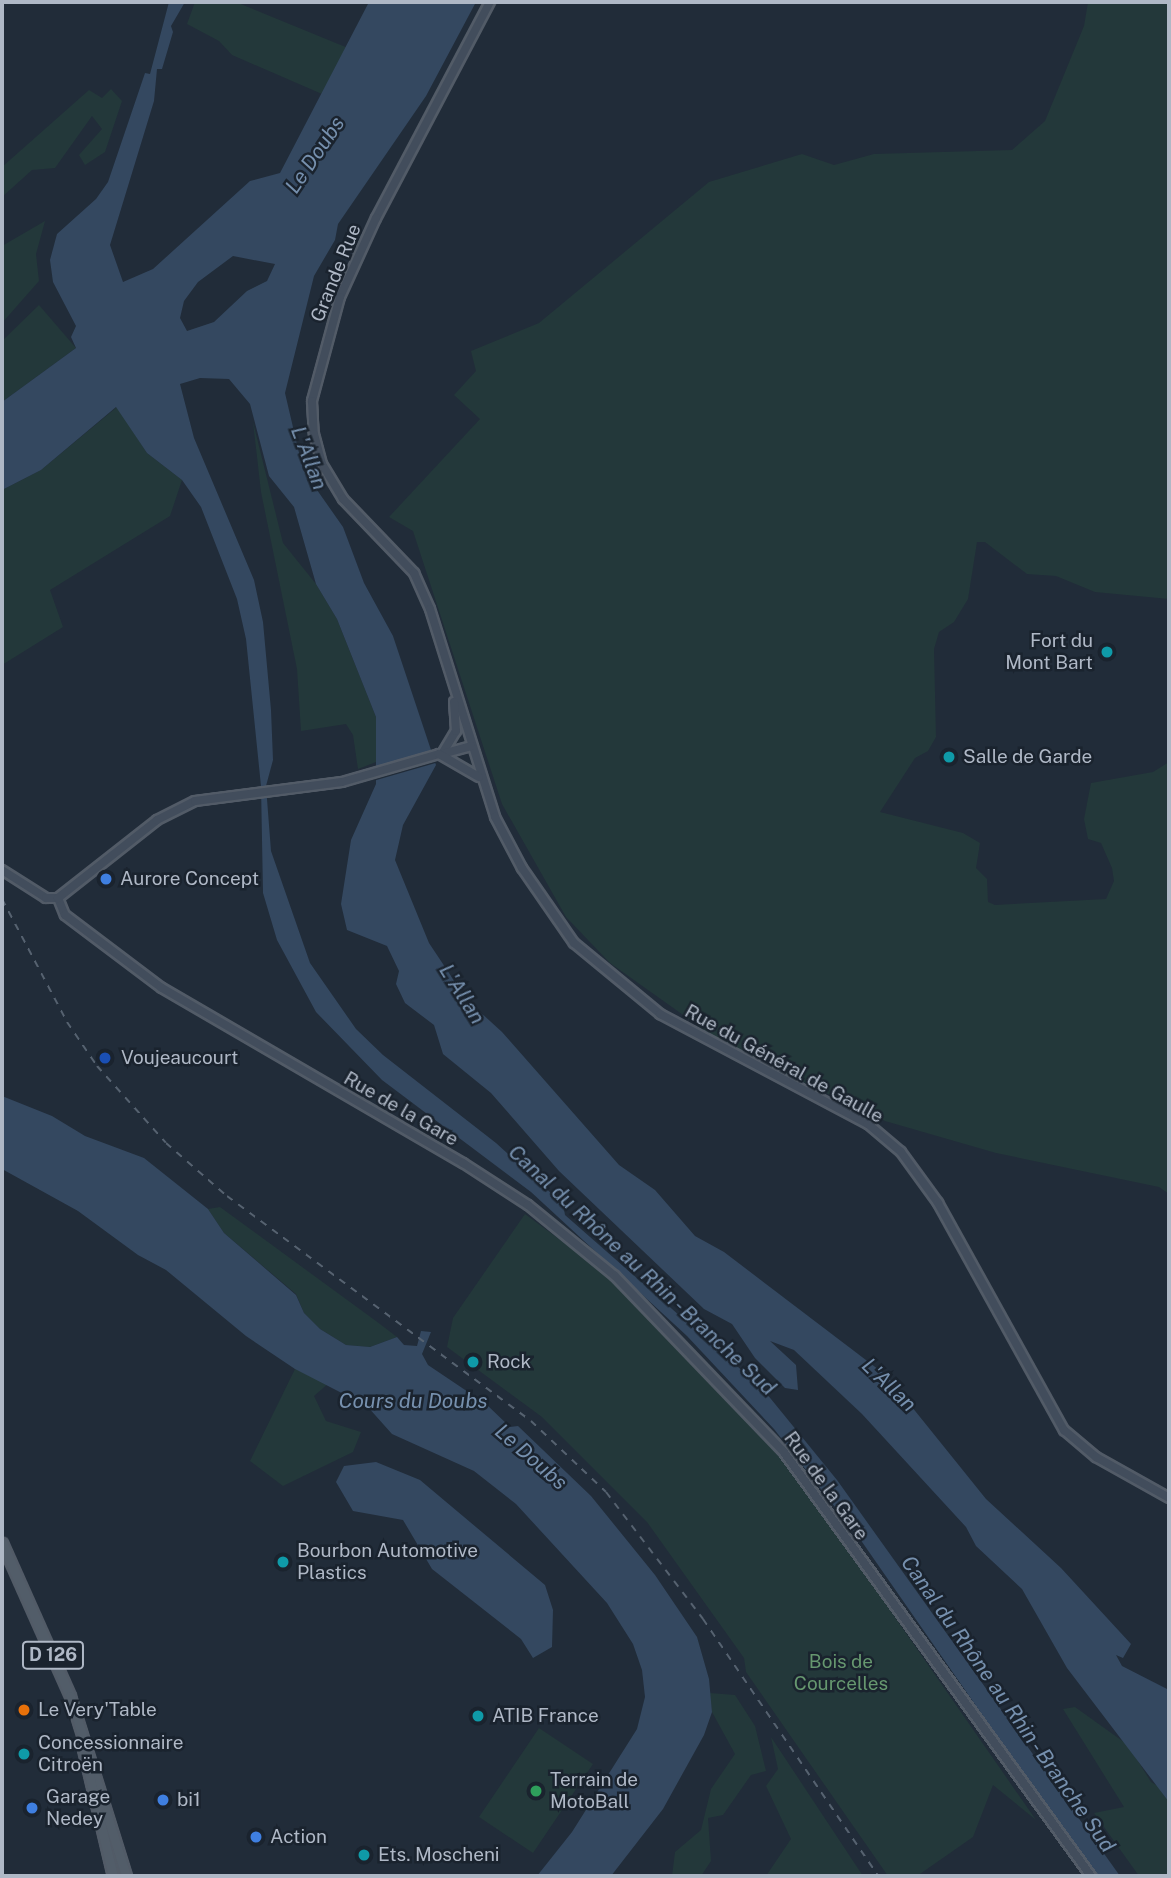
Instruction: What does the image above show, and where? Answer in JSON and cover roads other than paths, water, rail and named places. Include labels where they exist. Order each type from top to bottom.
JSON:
[{"type":"main road","name":"Grande Rue","points":[[452,676],[414,573],[398,553],[343,499],[322,464],[314,434],[312,401],[320,358],[350,273],[491,2]]},
{"type":"main road","name":"Rue du Général de Gaulle","points":[[452,676],[471,746],[495,817],[522,868],[584,953],[670,1020],[868,1124],[901,1152],[938,1203],[1064,1430],[1096,1457],[1169,1498]]},
{"type":"main road","points":[[441,754],[456,732],[452,676]]},
{"type":"main road","points":[[2,870],[46,898],[58,898],[176,807],[256,791],[342,782],[471,746]]},
{"type":"main road","points":[[441,754],[482,781]]},
{"type":"main road","name":"Rue de la Gare","points":[[58,898],[65,915],[162,988],[463,1163],[528,1205],[615,1276],[783,1451],[1091,1876]]},
{"type":"main road","name":"D 126","points":[[2,1543],[70,1696],[126,1876]]},
{"type":"main road","name":"D 126","points":[[2,1553],[75,1723],[113,1876]]},
{"type":"water","points":[[169,2],[185,2],[171,26],[173,32],[162,69],[157,69],[154,101],[110,245],[123,282],[153,269],[250,181],[280,173],[369,2],[476,2],[426,96],[338,224],[335,240],[314,276],[285,393],[303,470],[343,527],[364,583],[393,636],[436,765],[403,825],[395,860],[429,943],[467,1000],[502,1032],[619,1165],[655,1190],[695,1236],[724,1252],[887,1376],[986,1499],[1061,1568],[1131,1644],[1123,1658],[1116,1655],[1122,1666],[1169,1690],[1169,1802],[1067,1668],[1022,1589],[976,1546],[966,1527],[862,1414],[794,1350],[770,1341],[796,1365],[798,1390],[785,1388],[755,1358],[732,1324],[704,1309],[559,1171],[491,1093],[443,1054],[434,1025],[405,1003],[396,984],[399,971],[387,946],[347,930],[341,904],[351,840],[376,784],[376,717],[337,619],[316,584],[294,507],[269,476],[250,404],[229,379],[200,378],[180,384],[194,438],[254,580],[263,622],[273,760],[266,786],[271,851],[310,963],[356,1029],[383,1055],[496,1143],[563,1204],[565,1215],[762,1388],[837,1480],[1120,1876],[1098,1876],[1084,1861],[860,1539],[774,1429],[687,1336],[531,1192],[382,1080],[316,1012],[277,940],[263,893],[261,786],[246,639],[237,599],[201,507],[182,480],[147,453],[116,407],[41,470],[2,490],[2,402],[76,348],[71,337],[76,326],[53,282],[50,260],[57,234],[96,199],[108,182],[145,73],[150,74]],"holes":[[[233,256],[275,264],[267,281],[247,291],[214,322],[187,331],[180,318],[184,301],[198,282]]]},
{"type":"water","name":"Cours du Doubs","points":[[2,1096],[52,1116],[85,1136],[144,1158],[208,1209],[224,1233],[296,1295],[304,1313],[320,1329],[346,1345],[370,1347],[397,1337],[404,1345],[417,1346],[421,1331],[431,1332],[422,1354],[428,1365],[486,1404],[510,1427],[518,1426],[591,1496],[655,1575],[697,1637],[709,1679],[712,1712],[704,1735],[663,1809],[611,1876],[537,1876],[572,1832],[637,1729],[645,1697],[642,1670],[633,1644],[607,1603],[516,1504],[474,1471],[392,1434],[367,1406],[295,1369],[246,1336],[166,1270],[138,1255],[78,1211],[2,1169]]},
{"type":"water","points":[[376,1462],[420,1480],[545,1585],[553,1610],[552,1647],[533,1658],[521,1639],[432,1569],[403,1520],[353,1511],[336,1482],[344,1466]]},
{"type":"railway","points":[[2,899],[67,1022],[97,1066],[166,1143],[227,1196],[531,1421],[606,1492],[703,1619],[878,1876]]},
{"type":"place","name":"Fort du Mont Bart","points":[[1107,652]]},
{"type":"place","name":"Salle de Garde","points":[[949,757]]},
{"type":"place","name":"Aurore Concept","points":[[106,879]]},
{"type":"place","name":"Voujeaucourt","points":[[105,1058]]},
{"type":"place","name":"Rock","points":[[473,1362]]},
{"type":"place","name":"Bourbon Automotive Plastics","points":[[283,1562]]},
{"type":"place","name":"Le Very'Table","points":[[24,1710]]},
{"type":"place","name":"ATIB France","points":[[478,1716]]},
{"type":"place","name":"Concessionnaire Citroën","points":[[24,1754]]},
{"type":"place","name":"Terrain de MotoBall","points":[[536,1791]]},
{"type":"place","name":"bi1","points":[[163,1800]]},
{"type":"place","name":"Garage Nedey","points":[[32,1808]]},
{"type":"place","name":"Action","points":[[256,1837]]},
{"type":"place","name":"Ets. Moscheni","points":[[364,1855]]},
{"type":"water label","name":"Le Doubs","points":[[315,155]]},
{"type":"water label","name":"L'Allan","points":[[309,458]]},
{"type":"water label","name":"L'Allan","points":[[462,994]]},
{"type":"water label","name":"Canal du Rhône au Rhin - Branche Sud","points":[[642,1270]]},
{"type":"water label","name":"L'Allan","points":[[889,1385]]},
{"type":"water label","name":"Le Doubs","points":[[531,1457]]},
{"type":"water label","name":"Canal du Rhône au Rhin - Branche Sud","points":[[1008,1704]]},
{"type":"park label","name":"Bois de Courcelles","points":[[841,1673]]}]
